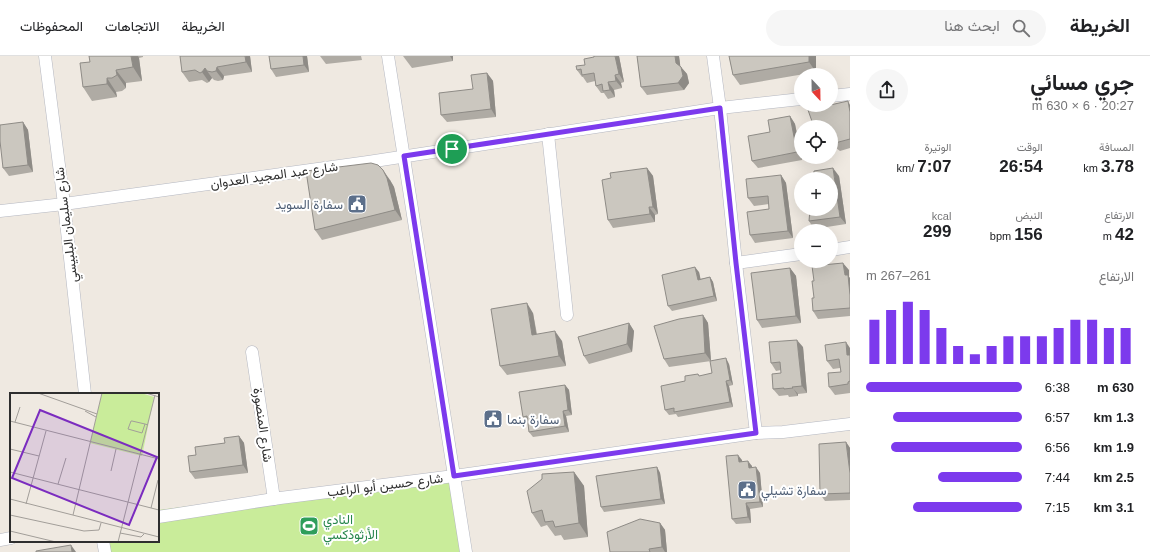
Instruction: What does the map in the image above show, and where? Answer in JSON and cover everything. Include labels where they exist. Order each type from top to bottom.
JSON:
[{"type":"street","name":"شارع سليمان البلبيسي","points":[[45,56],[64,204],[85,393]]},
{"type":"street","points":[[388,56],[466,552]]},
{"type":"street","points":[[713,56],[756,433]]},
{"type":"street","points":[[838,95],[850,94]]},
{"type":"street","name":"شارع عبد المجيد العدوان","points":[[0,211],[64,204],[404,156],[720,108],[794,100]]},
{"type":"street","points":[[548,134],[567,315]]},
{"type":"street","points":[[838,249],[850,247]]},
{"type":"street","points":[[736,263],[794,255]]},
{"type":"street","name":"شارع المنصورة","points":[[252,352],[274,499]]},
{"type":"street","name":"شارع حسين أبو الراغب","points":[[159,517],[274,499],[454,476],[756,433],[782,432],[850,424]]},
{"type":"street","points":[[0,540],[10,538]]},
{"type":"street","points":[[103,542],[105,552]]},
{"type":"green space","name":"النادي الأرثوذكسي","points":[[451,473],[463,552],[102,552],[100,542],[159,542],[159,510]]},
{"type":"building","points":[[89,56],[131,56],[133,67],[116,70],[117,75],[112,78],[107,78],[107,84],[83,87],[80,63],[90,62]]},
{"type":"building","points":[[180,56],[245,56],[246,62],[217,67],[216,71],[212,72],[207,71],[205,68],[200,73],[195,70],[182,72]]},
{"type":"building","points":[[269,56],[303,56],[304,65],[271,69]]},
{"type":"building","points":[[594,56],[615,56],[619,74],[615,75],[616,81],[608,82],[610,90],[603,91],[602,84],[596,86],[594,73],[582,75],[581,69],[577,70],[576,66],[585,65],[584,59]]},
{"type":"building","points":[[637,56],[675,56],[676,63],[681,67],[683,76],[678,83],[641,87]]},
{"type":"building","points":[[729,56],[809,56],[809,62],[733,75]]},
{"type":"building","points":[[487,73],[491,109],[441,115],[439,93],[473,89],[471,75]]},
{"type":"building","points":[[848,101],[850,112],[850,139],[838,142],[838,120],[812,120],[809,112],[838,112],[838,103]]},
{"type":"building","points":[[790,116],[794,137],[794,153],[752,161],[748,136],[770,132],[768,120]]},
{"type":"building","points":[[23,122],[28,165],[3,168],[0,125]]},
{"type":"building","name":"سفارة السويد","points":[[371,163],[378,165],[383,170],[387,178],[395,210],[315,230],[306,171]]},
{"type":"building","points":[[647,168],[653,207],[649,207],[650,214],[608,220],[602,180],[611,178],[610,173]]},
{"type":"building","points":[[833,168],[834,172],[814,172]]},
{"type":"building","points":[[781,175],[788,231],[750,235],[747,212],[769,209],[768,196],[748,198],[746,179]]},
{"type":"building","points":[[838,203],[840,217],[809,221],[809,216],[838,216]]},
{"type":"building","points":[[838,263],[843,263],[845,275],[848,275],[850,308],[813,311],[812,298],[814,298],[812,281],[814,281],[812,268],[838,268]]},
{"type":"building","points":[[695,267],[698,280],[710,277],[714,296],[668,306],[662,275]]},
{"type":"building","points":[[790,268],[796,316],[757,320],[751,273]]},
{"type":"building","points":[[527,303],[532,335],[555,331],[559,356],[500,366],[491,309]]},
{"type":"building","points":[[703,315],[705,353],[664,359],[654,326],[679,319]]},
{"type":"building","points":[[629,323],[627,344],[584,356],[578,337]]},
{"type":"building","points":[[797,340],[802,386],[773,389],[772,374],[781,373],[780,362],[771,363],[769,342]]},
{"type":"building","points":[[846,342],[847,355],[850,355],[850,381],[848,384],[829,387],[828,373],[841,372],[839,359],[827,361],[825,345]]},
{"type":"building","points":[[726,358],[730,380],[726,381],[730,402],[674,412],[674,408],[665,410],[661,386],[685,381],[685,376],[698,374],[699,376],[712,373],[710,361]]},
{"type":"building","points":[[565,385],[568,410],[563,411],[565,426],[529,432],[527,416],[523,417],[519,392]]},
{"type":"building","points":[[239,436],[243,465],[190,472],[188,456],[196,455],[195,447],[225,443],[224,438]]},
{"type":"building","points":[[846,442],[850,473],[850,493],[820,494],[819,444]]},
{"type":"building","points":[[738,455],[739,462],[748,461],[749,468],[756,467],[760,502],[746,503],[748,517],[732,519],[726,456]]},
{"type":"building","points":[[657,467],[661,499],[601,507],[596,476]]},
{"type":"building","points":[[574,472],[579,523],[555,527],[553,521],[545,522],[542,510],[532,513],[527,491],[542,479],[542,474]]},
{"type":"building","points":[[640,519],[660,523],[662,547],[649,549],[650,552],[610,552],[607,532]]},
{"type":"building","points":[[71,545],[72,552],[36,552],[36,551]]},
{"type":"place","name":"سفارة السويد","points":[[357,204]]},
{"type":"place","name":"سفارة بنما","points":[[493,419]]},
{"type":"place","name":"سفارة تشيلي","points":[[747,490]]},
{"type":"place","name":"النادي الأرثوذكسي","points":[[309,526]]},
{"type":"route","points":[[720,108],[756,433],[454,476],[404,156],[452,149],[720,108]]}]
